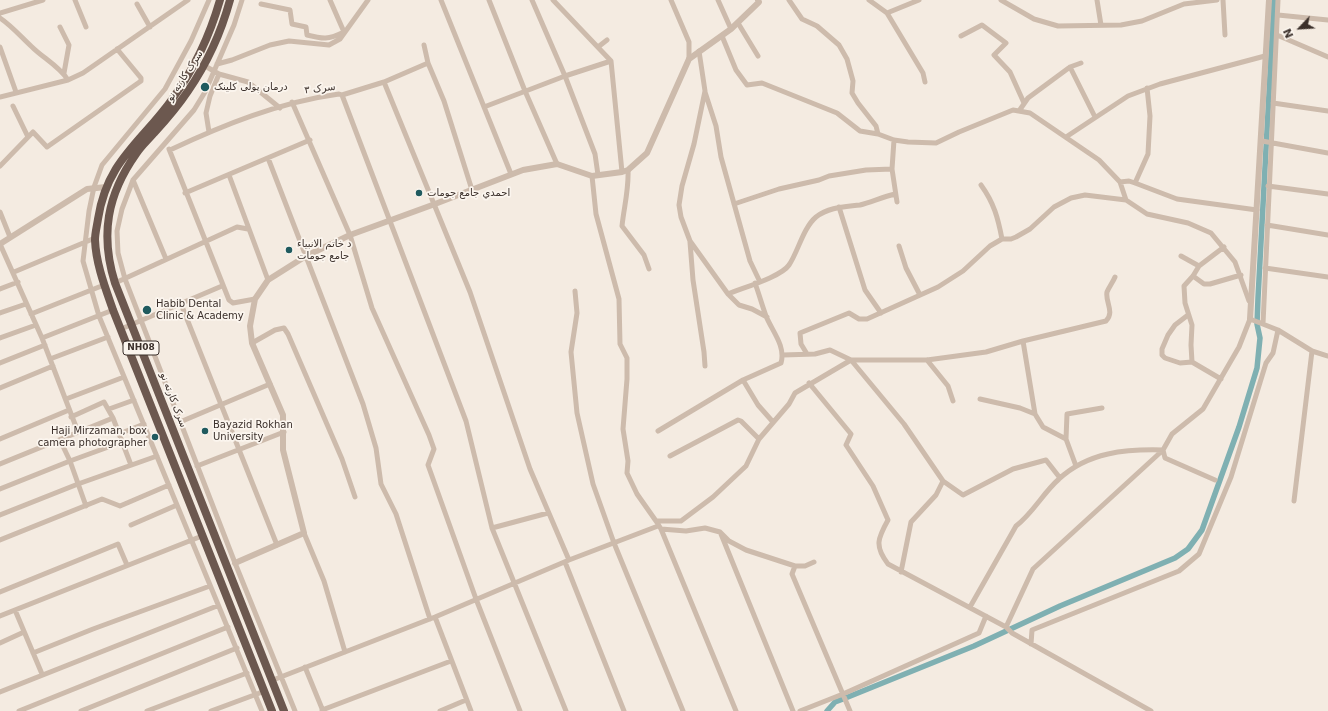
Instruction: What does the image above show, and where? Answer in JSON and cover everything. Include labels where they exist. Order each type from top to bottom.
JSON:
[{"type":"highway","name":"سرک کارته نو","points":[[218,0],[215,18],[192,69],[173,98],[122,157],[106,187],[99,208],[95,238],[98,265],[104,285],[272,711]]},
{"type":"highway","name":"سرک کارته نو","points":[[230,0],[224,21],[205,66],[169,116],[137,153],[121,178],[113,197],[106,231],[108,263],[284,711]]},
{"type":"highway","points":[[215,18],[224,21]]},
{"type":"street","points":[[0,13],[29,2],[44,0]]},
{"type":"street","points":[[75,0],[86,27]]},
{"type":"street","points":[[0,97],[68,80],[83,73],[188,0]]},
{"type":"street","points":[[209,0],[191,41],[165,89],[102,165],[94,187],[84,243],[83,261],[90,291],[99,316],[217,606],[228,626],[262,711]]},
{"type":"street","points":[[242,0],[234,25],[214,71],[194,110],[133,180],[122,209],[117,231],[118,253],[125,279],[197,466],[295,711]]},
{"type":"street","points":[[330,0],[344,32]]},
{"type":"street","points":[[217,64],[289,41],[329,45],[340,39],[368,0]]},
{"type":"street","points":[[441,0],[511,174]]},
{"type":"street","points":[[489,0],[525,91],[557,164]]},
{"type":"street","points":[[532,0],[565,76],[595,154],[596,214],[619,299],[620,344],[627,358],[628,379],[622,429],[628,461],[627,473],[637,494],[658,525],[736,711]]},
{"type":"street","points":[[553,0],[611,61],[625,171],[629,184],[624,206],[622,226],[644,255],[649,269]]},
{"type":"street","points":[[671,0],[689,42],[690,59]]},
{"type":"street","points":[[718,0],[731,29]]},
{"type":"street","points":[[790,0],[802,19],[817,26],[839,45],[847,58],[853,81],[852,93],[858,104],[876,126],[878,134]]},
{"type":"street","points":[[868,0],[887,13],[923,74],[925,82]]},
{"type":"street","points":[[887,13],[919,0]]},
{"type":"street","points":[[1000,0],[1034,19],[1058,26],[1121,25],[1142,20],[1184,4],[1217,0]]},
{"type":"street","points":[[1097,0],[1100,25]]},
{"type":"street","points":[[1223,0],[1225,35]]},
{"type":"street","points":[[1263,324],[1268,186],[1273,103],[1273,33],[1269,0]]},
{"type":"street","points":[[1251,310],[1257,210],[1264,141],[1265,56],[1278,15],[1278,0]]},
{"type":"street","points":[[345,652],[331,602],[304,533],[283,450],[283,415],[252,343],[250,326],[255,299],[268,280],[306,256],[350,235],[511,174],[531,168],[557,164],[595,176],[625,171],[647,153],[690,59],[731,29],[760,1]]},
{"type":"street","points":[[137,4],[150,27]]},
{"type":"street","points":[[261,4],[291,11],[292,24],[305,26],[307,35],[322,39],[330,39],[344,32]]},
{"type":"street","points":[[1278,15],[1328,18]]},
{"type":"street","points":[[0,18],[11,26],[32,48],[64,73],[68,80]]},
{"type":"street","points":[[738,23],[758,56]]},
{"type":"street","points":[[961,36],[982,26],[1006,44],[994,55],[1010,72],[1024,103]]},
{"type":"street","points":[[60,27],[68,45],[64,73]]},
{"type":"street","points":[[1273,33],[1328,57]]},
{"type":"street","points":[[722,36],[736,70],[747,85],[762,83],[789,92],[837,113],[860,131],[878,134],[894,140],[936,143],[1013,110],[1030,113],[1099,160],[1120,182],[1126,200]]},
{"type":"street","points":[[598,47],[607,40]]},
{"type":"street","points":[[424,45],[428,63],[444,101],[472,190]]},
{"type":"street","points":[[0,47],[16,92]]},
{"type":"street","points":[[0,166],[34,132],[47,148],[141,81],[141,78],[117,49]]},
{"type":"street","points":[[658,430],[743,380],[781,363],[783,356],[777,338],[767,317],[721,157],[716,126],[705,91],[699,51]]},
{"type":"street","points":[[1066,137],[1128,96],[1147,88],[1265,56]]},
{"type":"street","points":[[484,107],[565,76],[611,61]]},
{"type":"street","name":"سرک ۳","points":[[170,150],[209,132],[280,108],[292,102],[323,96],[342,95],[384,82],[428,63]]},
{"type":"street","points":[[1019,111],[1028,98],[1070,67],[1081,63]]},
{"type":"street","points":[[205,66],[219,74],[248,82],[280,108]]},
{"type":"street","points":[[1070,67],[1095,117]]},
{"type":"street","points":[[209,132],[206,113],[210,96],[219,74]]},
{"type":"street","points":[[384,82],[470,292],[530,469],[624,711]]},
{"type":"street","points":[[1136,183],[1148,154],[1150,116],[1147,88]]},
{"type":"street","points":[[705,91],[694,144],[682,186],[679,205],[686,235],[728,294],[739,305],[752,309],[767,317]]},
{"type":"street","points":[[342,95],[416,293],[466,421],[492,528],[566,711]]},
{"type":"street","points":[[292,102],[310,140],[350,235],[372,308],[434,448],[428,465],[476,599],[520,711]]},
{"type":"street","points":[[1273,103],[1328,111]]},
{"type":"street","points":[[12,106],[28,137]]},
{"type":"street","points":[[185,193],[310,140]]},
{"type":"street","points":[[894,140],[892,169],[897,202]]},
{"type":"street","points":[[1264,141],[1328,153]]},
{"type":"street","points":[[166,143],[222,286],[231,303],[255,299]]},
{"type":"street","points":[[268,158],[363,404],[376,448],[381,484],[396,514],[432,618],[471,711]]},
{"type":"street","points":[[734,204],[779,189],[819,180],[829,176],[866,170],[892,169]]},
{"type":"street","points":[[229,175],[268,280]]},
{"type":"street","points":[[133,180],[166,260]]},
{"type":"street","points":[[1120,182],[1129,181],[1136,183],[1177,199],[1257,210]]},
{"type":"street","points":[[981,186],[990,198],[998,216],[1002,239]]},
{"type":"street","points":[[1268,186],[1328,194]]},
{"type":"street","points":[[78,432],[71,417],[66,399],[45,345],[26,304],[14,272],[0,244],[87,189],[94,187],[106,187]]},
{"type":"street","points":[[728,294],[757,283],[788,267],[799,243],[815,218],[839,207],[860,205],[895,194]]},
{"type":"street","points":[[807,354],[801,344],[800,332],[849,313],[859,319],[867,319],[938,287],[958,274],[990,246],[1002,239],[1011,240],[1030,228],[1054,207],[1071,198],[1085,195],[1126,200],[1147,214],[1188,223],[1211,233],[1224,246],[1241,274],[1253,320],[1239,347],[1203,409],[1172,434],[1163,450],[1033,569],[1006,627]]},
{"type":"street","points":[[839,207],[865,290],[881,313]]},
{"type":"street","points":[[0,212],[10,238]]},
{"type":"street","points":[[1267,225],[1328,236]]},
{"type":"street","points":[[115,283],[237,227],[248,229]]},
{"type":"street","points":[[14,272],[95,238]]},
{"type":"street","points":[[690,241],[692,280],[705,366]]},
{"type":"street","points":[[899,246],[906,268],[920,295]]},
{"type":"street","points":[[1192,362],[1190,345],[1192,325],[1188,315],[1184,286],[1199,266],[1224,246]]},
{"type":"street","points":[[1181,256],[1199,266]]},
{"type":"street","points":[[1265,268],[1328,277]]},
{"type":"street","points":[[1193,276],[1204,284],[1210,284],[1241,274]]},
{"type":"street","points":[[272,680],[432,618],[515,582],[658,525],[681,521],[713,497],[746,466],[758,439],[789,404],[795,393],[809,383],[851,360],[927,360],[986,352],[1023,341],[1106,321],[1109,318],[1110,312],[1107,293],[1115,277]]},
{"type":"street","points":[[0,289],[18,282]]},
{"type":"street","points":[[31,314],[104,285]]},
{"type":"street","points":[[121,329],[222,286]]},
{"type":"street","points":[[574,291],[577,313],[571,352],[577,412],[593,484],[614,543],[683,711]]},
{"type":"street","points":[[0,313],[26,304]]},
{"type":"street","points":[[181,304],[277,545]]},
{"type":"street","points":[[42,338],[114,310]]},
{"type":"street","points":[[1188,315],[1175,325],[1168,335],[1162,349],[1162,355],[1165,358],[1180,363],[1192,362],[1221,378]]},
{"type":"street","points":[[1253,320],[1278,330],[1312,351],[1328,356]]},
{"type":"street","points":[[0,338],[36,326]]},
{"type":"street","points":[[252,343],[275,330],[284,328],[288,334],[342,459],[355,497]]},
{"type":"street","points":[[1032,644],[1032,630],[1179,571],[1199,554],[1231,478],[1266,363],[1273,353],[1278,330]]},
{"type":"street","points":[[50,359],[108,337]]},
{"type":"street","points":[[1023,341],[1035,414],[1043,427],[1066,439]]},
{"type":"street","points":[[0,363],[45,345]]},
{"type":"street","points":[[783,356],[815,354],[830,350],[851,360],[904,424],[943,481],[963,495],[1013,469],[1046,460],[1060,478]]},
{"type":"street","points":[[1294,501],[1312,351]]},
{"type":"street","points":[[927,360],[948,386],[953,401]]},
{"type":"street","points":[[0,388],[53,366]]},
{"type":"street","points":[[66,399],[124,377]]},
{"type":"street","points":[[743,380],[758,405],[773,422]]},
{"type":"street","points":[[809,383],[851,434],[846,445],[873,486],[888,520],[878,539],[879,549],[888,564],[1006,627],[1012,633],[1151,711]]},
{"type":"street","points":[[180,422],[270,384]]},
{"type":"street","points":[[980,399],[1020,408],[1035,414]]},
{"type":"street","points":[[109,409],[134,400]]},
{"type":"street","points":[[71,417],[104,402],[109,409],[132,465]]},
{"type":"street","points":[[1076,466],[1066,439],[1067,414],[1102,408]]},
{"type":"street","points":[[0,439],[69,410]]},
{"type":"street","points":[[0,464],[113,418]]},
{"type":"street","points":[[670,456],[738,420],[741,421],[758,439]]},
{"type":"street","points":[[119,434],[144,424]]},
{"type":"street","points":[[197,466],[284,432]]},
{"type":"street","points":[[60,440],[70,460],[86,506]]},
{"type":"street","points":[[0,488],[70,460],[122,442]]},
{"type":"street","points":[[970,607],[1016,526],[1026,519],[1060,478],[1076,466],[1096,457],[1127,450],[1163,450]]},
{"type":"street","points":[[1163,450],[1165,458],[1215,480]]},
{"type":"street","points":[[0,515],[78,484],[157,456]]},
{"type":"street","points":[[901,572],[911,522],[936,495],[943,481]]},
{"type":"street","points":[[0,540],[102,500],[120,506],[169,485]]},
{"type":"street","points":[[130,525],[177,505]]},
{"type":"street","points":[[492,528],[548,513]]},
{"type":"street","points":[[658,525],[686,531],[705,528],[720,532],[729,541],[746,550],[795,566],[806,566],[814,562]]},
{"type":"street","points":[[720,532],[794,711]]},
{"type":"street","points":[[235,563],[304,533]]},
{"type":"street","points":[[0,616],[202,536]]},
{"type":"street","points":[[0,592],[118,544],[127,565]]},
{"type":"street","points":[[795,566],[792,574],[850,711]]},
{"type":"street","points":[[33,653],[93,628],[210,586]]},
{"type":"street","points":[[0,692],[42,674],[217,606]]},
{"type":"street","points":[[15,610],[42,674]]},
{"type":"street","points":[[800,711],[844,697],[979,633],[986,616]]},
{"type":"street","points":[[19,711],[228,626]]},
{"type":"street","points":[[0,643],[24,632]]},
{"type":"street","points":[[81,711],[237,648]]},
{"type":"street","points":[[306,667],[322,710],[451,661]]},
{"type":"street","points":[[148,711],[247,673]]},
{"type":"street","points":[[212,711],[265,691]]},
{"type":"street","points":[[440,711],[466,700]]},
{"type":"waterway","points":[[827,711],[835,702],[974,646],[1060,606],[1175,558],[1188,549],[1202,530],[1239,427],[1257,368],[1260,338],[1257,324],[1258,298],[1274,0]]},
{"type":"place","name":"درمان پولی کلینک","points":[[205,87]]},
{"type":"place","name":"احمدي جامع جومات","points":[[419,193]]},
{"type":"place","name":"د خاتم الانبیاء جامع جومات","points":[[289,250]]},
{"type":"place","name":"Habib Dental Clinic & Academy","points":[[147,310]]},
{"type":"place","name":"Bayazid Rokhan University","points":[[205,431]]},
{"type":"place","name":"Haji Mirzaman, box camera photographer","points":[[155,437]]}]
